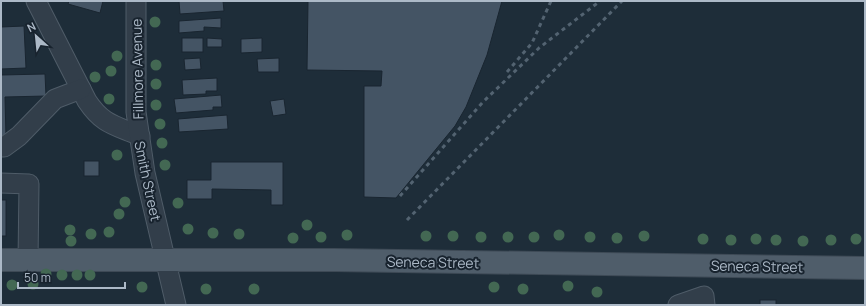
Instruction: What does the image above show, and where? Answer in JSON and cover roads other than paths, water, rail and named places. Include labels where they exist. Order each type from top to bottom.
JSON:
[{"type":"main road","name":"Seneca Street","points":[[1,260],[335,260],[865,268]]},
{"type":"street","name":"Smith Street","points":[[36,1],[81,89],[97,115],[140,136],[145,173],[176,305]]},
{"type":"street","name":"Fillmore Avenue","points":[[136,1],[136,112],[140,136]]},
{"type":"street","points":[[1,147],[4,147],[19,136],[54,99],[81,89]]},
{"type":"street","points":[[1,184],[30,184],[28,261]]},
{"type":"street","points":[[678,305],[704,300]]},
{"type":"railway","points":[[507,72],[532,43],[551,1]]},
{"type":"railway","points":[[400,196],[483,102],[539,48],[600,1]]},
{"type":"railway","points":[[407,220],[622,1]]}]
